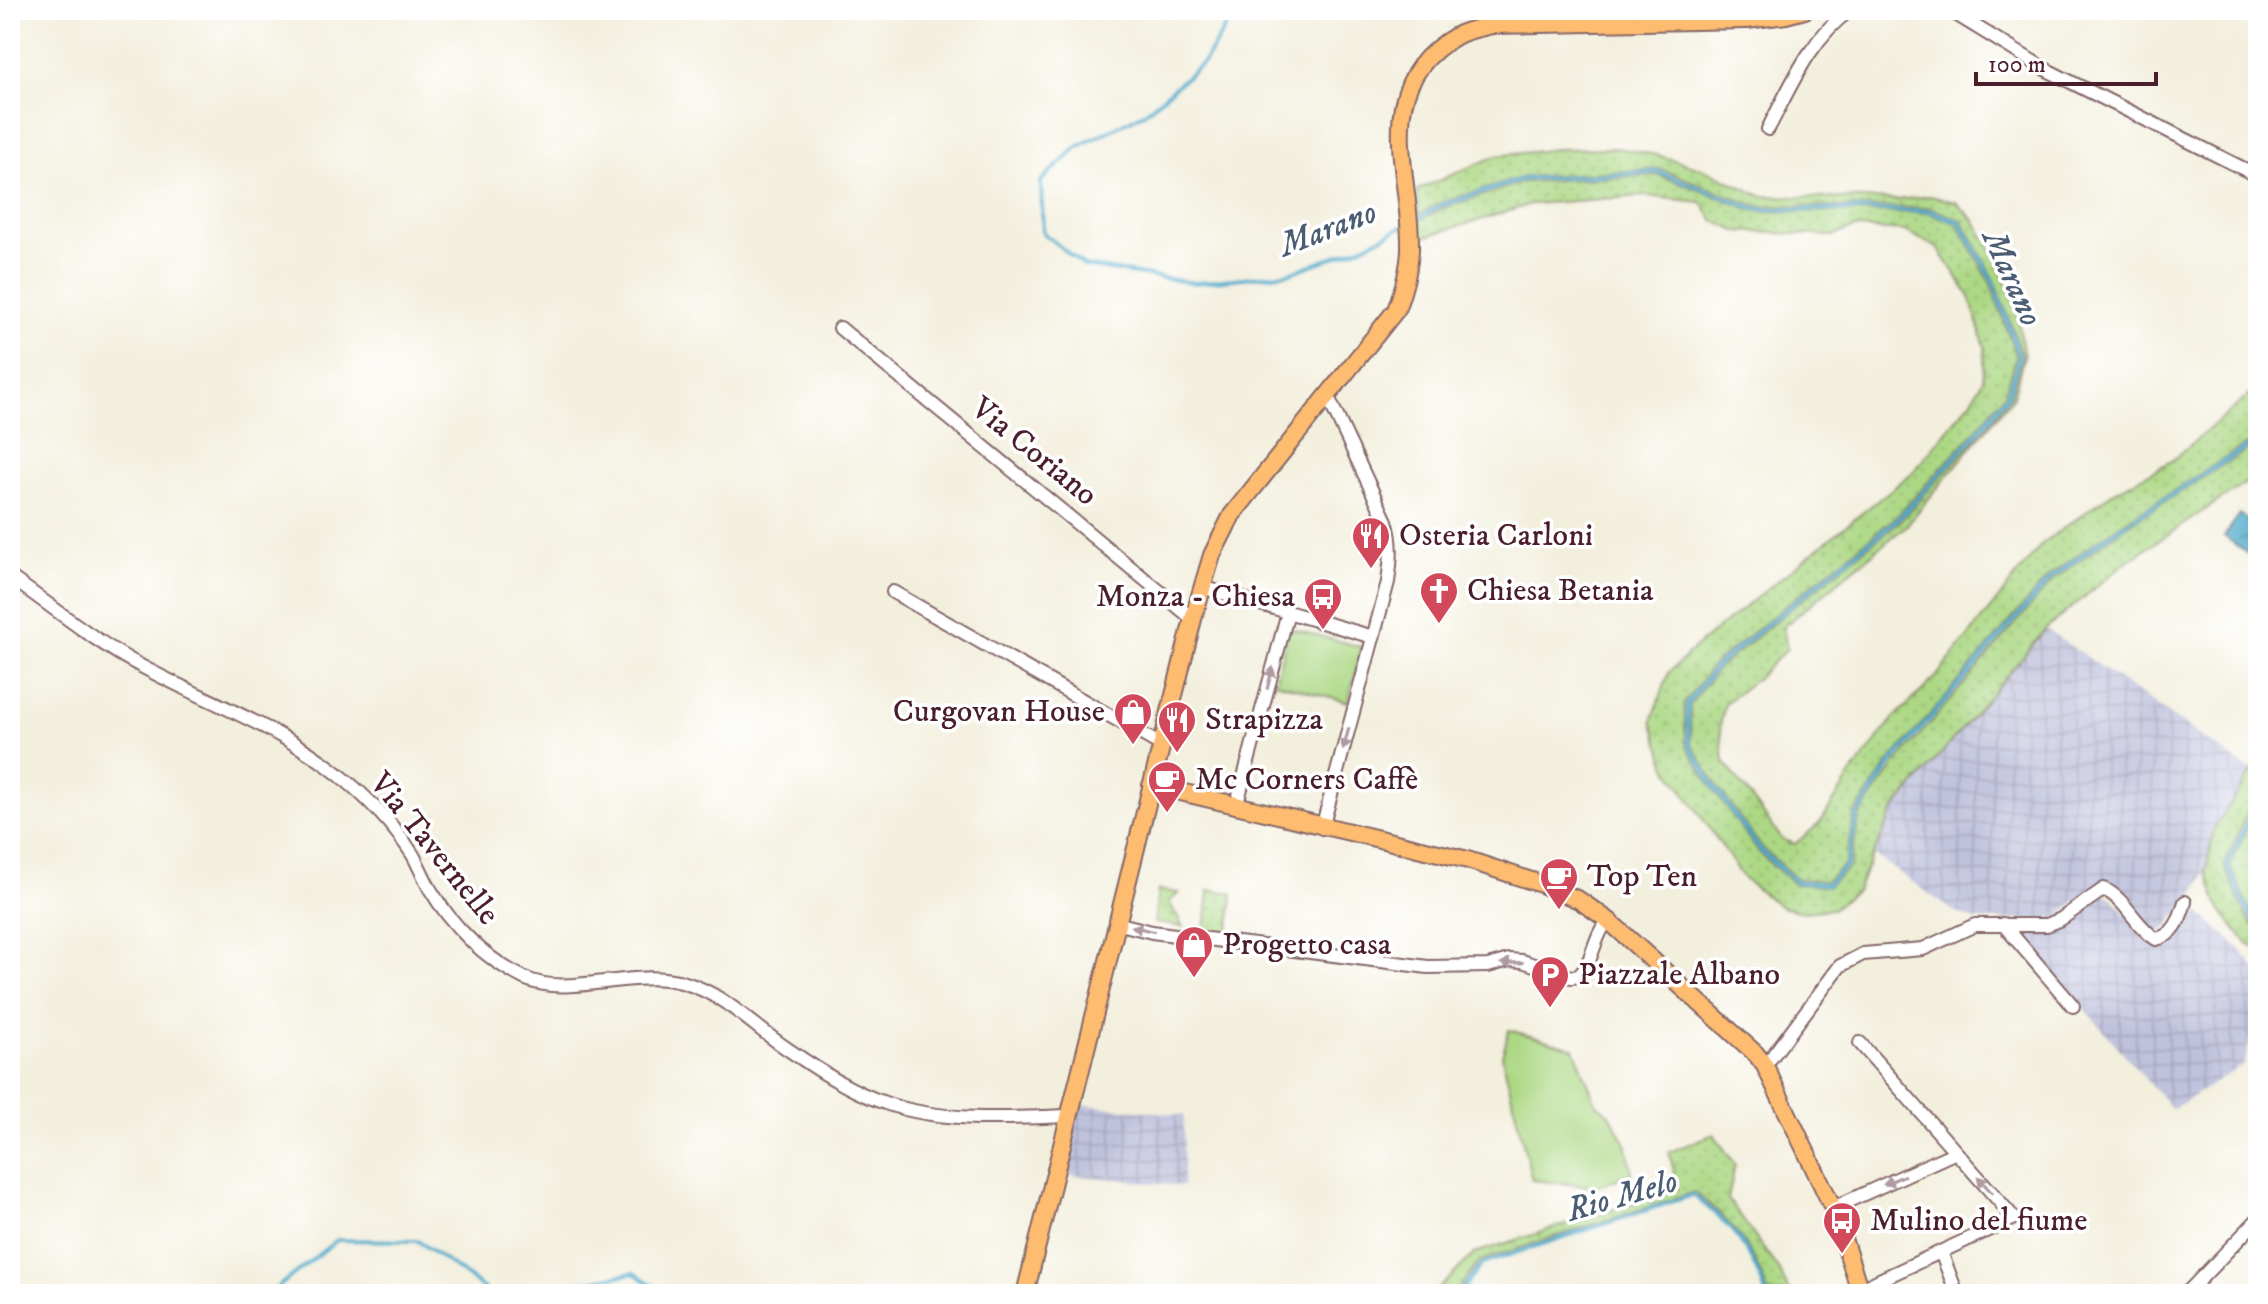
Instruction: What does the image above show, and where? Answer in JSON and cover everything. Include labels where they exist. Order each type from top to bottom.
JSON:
[{"type":"main road","points":[[1025,1294],[1161,745],[1212,555],[1232,515],[1396,310],[1405,284],[1410,250],[1400,132],[1403,102],[1414,76],[1432,54],[1458,35],[1492,25],[1747,20],[1805,10]]},
{"type":"main road","points":[[1151,785],[1322,828],[1468,860],[1544,885],[1579,900],[1608,920],[1756,1054],[1765,1066],[1833,1208],[1861,1292]]},
{"type":"street","points":[[1768,129],[1800,67],[1826,32],[1850,10]]},
{"type":"street","points":[[1949,10],[2045,69],[2258,176]]},
{"type":"street","name":"Via Coriano","points":[[840,328],[1193,619]]},
{"type":"street","points":[[1322,828],[1388,582],[1391,536],[1328,397]]},
{"type":"street","name":"Via Tavernelle","points":[[10,577],[137,664],[276,734],[337,773],[372,804],[396,832],[448,917],[477,946],[527,980],[574,985],[651,977],[682,982],[718,995],[773,1040],[837,1082],[889,1105],[968,1119],[1068,1116]]},
{"type":"street","points":[[1202,587],[1373,637]]},
{"type":"street","points":[[893,592],[1161,745]]},
{"type":"street","points":[[1236,807],[1288,612]]},
{"type":"street","points":[[1765,1066],[1840,966],[1849,959],[1863,954],[1923,949],[1975,925],[2047,925],[2061,919],[2104,889],[2123,903],[2146,933],[2156,939],[2164,938],[2174,929],[2185,902]]},
{"type":"street","points":[[1116,923],[1152,932],[1428,967],[1463,968],[1509,960],[1522,961],[1571,977],[1585,971],[1598,931],[1608,920]]},
{"type":"street","points":[[2003,924],[2073,1006]]},
{"type":"street","points":[[1860,1043],[2014,1218],[1861,1292]]},
{"type":"street","points":[[1833,1208],[1956,1152]]},
{"type":"street","points":[[2186,1294],[2258,1219]]},
{"type":"street","points":[[1941,1252],[1957,1294]]},
{"type":"shaded area","points":[[2046,629],[2251,771],[2214,829],[2206,872],[2189,903],[2239,948],[2258,973],[2258,1005],[2244,1065],[2172,1109],[2015,929],[2027,929],[2104,894],[2111,897],[2155,944],[2166,942],[2177,932],[2176,912],[2169,926],[2157,934],[2149,929],[2127,899],[2104,884],[2046,919],[1975,920],[1953,911],[1873,854],[1893,811]]},
{"type":"shaded area","points":[[1078,1104],[1184,1115],[1183,1186],[1062,1174]]},
{"type":"green space","points":[[1616,148],[1657,155],[1704,169],[1761,196],[1897,200],[1930,196],[1956,202],[1974,220],[1997,258],[2017,311],[2024,356],[2013,397],[1906,526],[1783,627],[1787,649],[1725,703],[1720,726],[1724,761],[1782,839],[1795,844],[1820,823],[1850,776],[1893,719],[1935,678],[2042,544],[2109,495],[2171,461],[2258,388],[2258,437],[2116,527],[2049,576],[1889,762],[1854,815],[1845,864],[1826,881],[1797,879],[1763,849],[1717,786],[1691,743],[1690,705],[1719,667],[1902,519],[1980,434],[2010,396],[2022,356],[1995,280],[1962,220],[1930,208],[1756,206],[1660,169],[1523,177],[1441,203],[1419,215],[1417,190],[1496,156],[1557,149]]},
{"type":"green space","points":[[1659,175],[1755,211],[1929,213],[1958,224],[1990,282],[2016,356],[2005,394],[1898,515],[1715,663],[1684,703],[1686,745],[1759,853],[1794,884],[1828,886],[1850,867],[1859,817],[1894,765],[2053,580],[2119,531],[2258,443],[2258,475],[2125,563],[2046,629],[1893,811],[1857,890],[1832,909],[1803,912],[1781,907],[1745,880],[1667,767],[1652,721],[1669,672],[1700,643],[1913,472],[1974,397],[1983,379],[1985,348],[1970,297],[1938,248],[1905,231],[1855,228],[1833,236],[1736,231],[1714,221],[1701,202],[1645,196],[1532,204],[1421,238],[1420,220],[1443,208],[1524,182]]},
{"type":"green space","points":[[1289,628],[1362,647],[1348,702],[1275,682]]},
{"type":"green space","points":[[2258,762],[2258,795],[2253,799],[2224,866],[2249,921],[2258,929],[2258,949],[2247,943],[2220,910],[2206,872],[2214,829]]},
{"type":"green space","points":[[2258,802],[2258,921],[2230,866]]},
{"type":"green space","points":[[1158,890],[1179,893],[1169,902],[1183,927],[1154,923]]},
{"type":"green space","points":[[1209,890],[1233,893],[1229,932],[1205,930]]},
{"type":"green space","points":[[1509,1030],[1574,1048],[1596,1103],[1611,1116],[1627,1146],[1632,1173],[1596,1187],[1532,1180],[1502,1056]]},
{"type":"green space","points":[[1714,1134],[1735,1165],[1728,1199],[1780,1272],[1790,1294],[1769,1294],[1756,1262],[1740,1237],[1720,1214],[1694,1192],[1480,1261],[1454,1294],[1433,1294],[1475,1253],[1678,1189],[1669,1152]]},
{"type":"water","points":[[2240,514],[2258,527],[2258,562],[2224,536]]},
{"type":"waterway","name":"Marano","points":[[1236,10],[1204,62],[1144,113],[1079,146],[1041,181],[1043,233],[1084,266],[1195,283],[1290,273],[1364,246],[1405,225]]},
{"type":"waterway","name":"Marano","points":[[1413,221],[1442,205],[1524,179],[1659,172],[1755,209],[1930,211],[1960,222],[1993,281],[2019,356],[2008,395],[1900,517],[1717,665],[1687,704],[1689,744],[1715,788],[1761,851],[1796,882],[1827,884],[1847,865],[1857,816],[1891,763],[2051,578],[2117,529],[2258,440]]},
{"type":"waterway","name":"Marano","points":[[2258,798],[2227,866],[2252,919],[2258,925]]},
{"type":"waterway","name":"Rio Melo","points":[[1458,1294],[1482,1264],[1693,1195],[1738,1238],[1753,1262],[1766,1294]]},
{"type":"waterway","name":"Rio Melo","points":[[207,1294],[214,1287],[269,1294],[337,1240],[418,1241],[490,1293],[550,1288],[634,1273],[667,1294]]},
{"type":"place","name":"Osteria Carloni","points":[[1371,570]]},
{"type":"place","name":"Chiesa Betania","points":[[1439,625]]},
{"type":"place","name":"Monza - Chiesa","points":[[1323,631]]},
{"type":"place","name":"Curgovan House","points":[[1133,746]]},
{"type":"place","name":"Strapizza","points":[[1177,754]]},
{"type":"place","name":"Mc Corners Caffè","points":[[1167,814]]},
{"type":"place","name":"Top Ten","points":[[1559,911]]},
{"type":"place","name":"Progetto casa","points":[[1194,979]]},
{"type":"place","name":"Piazzale Albano","points":[[1550,1009]]},
{"type":"place","name":"Mulino del fiume","points":[[1842,1255]]}]
